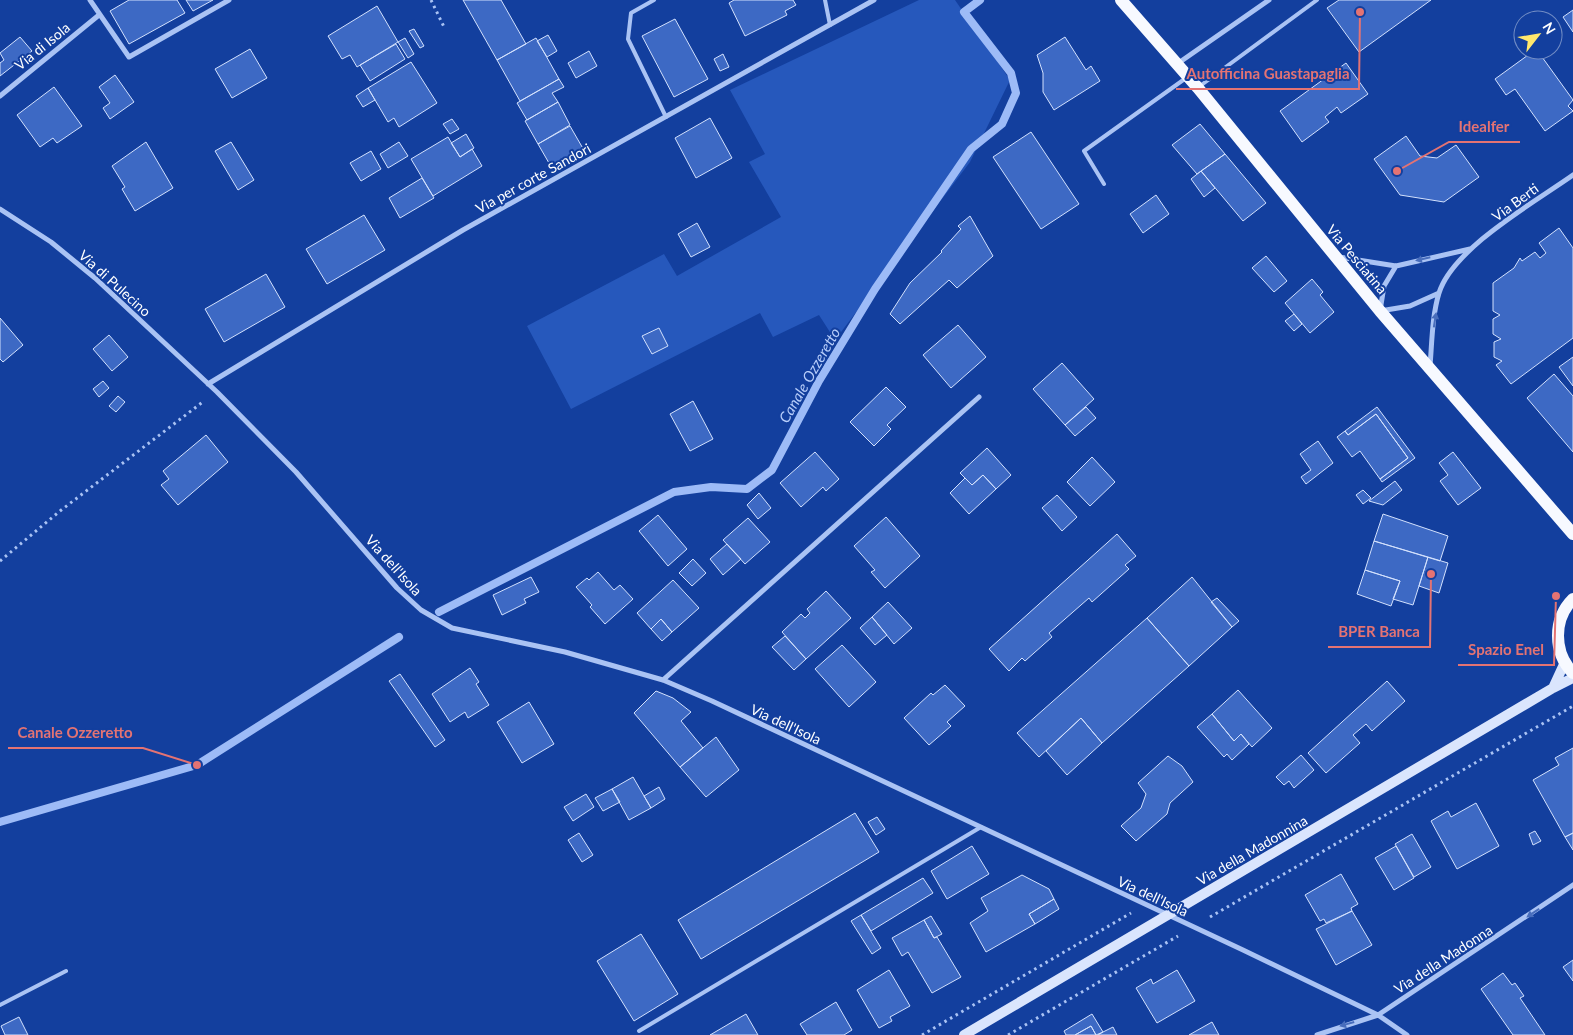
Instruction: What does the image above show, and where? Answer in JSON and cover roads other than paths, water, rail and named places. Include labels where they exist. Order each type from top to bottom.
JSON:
[{"type":"main road","name":"Via Pesciatina","points":[[1121,0],[1198,88],[1380,311],[1573,534]]},
{"type":"main road","points":[[1573,599],[1562,614],[1558,626],[1558,639],[1565,662],[1573,673]]},
{"type":"street","points":[[90,0],[129,57],[229,0]]},
{"type":"street","name":"Via per corte Sandori","points":[[208,384],[464,230],[874,0]]},
{"type":"street","points":[[1176,64],[1269,0]]},
{"type":"street","name":"Via di Isola","points":[[0,96],[99,15]]},
{"type":"street","name":"Via Berti","points":[[1471,248],[1573,175]]},
{"type":"street","name":"Via di Pulecino","points":[[0,208],[51,242],[95,278],[208,384]]},
{"type":"street","points":[[1335,257],[1396,266],[1471,248]]},
{"type":"street","points":[[1430,368],[1439,293],[1449,274],[1471,248]]},
{"type":"street","points":[[1396,266],[1384,286],[1380,311],[1410,306],[1439,293]]},
{"type":"street","name":"Via dell'Isola","points":[[208,384],[296,472],[397,588],[421,610],[452,628],[565,652],[663,680],[712,701],[1194,927],[1378,1016],[1407,1035]]},
{"type":"street","points":[[663,680],[979,397]]},
{"type":"street","points":[[1553,688],[1565,662]]},
{"type":"street","name":"Via della Madonnina","points":[[964,1035],[1573,678]]},
{"type":"street","name":"Via della Madonna","points":[[1316,1035],[1378,1016],[1573,885]]},
{"type":"lane","points":[[654,0],[631,14],[628,39],[666,117]]},
{"type":"lane","points":[[825,0],[830,25]]},
{"type":"lane","points":[[1198,88],[1317,0]]},
{"type":"lane","points":[[1104,184],[1084,151],[1188,77]]},
{"type":"lane","points":[[639,1031],[981,827]]},
{"type":"lane","points":[[0,1005],[66,971]]},
{"type":"waterway","name":"Canale Ozzeretto","points":[[439,612],[674,492],[711,487],[747,489],[772,470],[819,381],[875,289],[971,149],[1002,124],[1016,93],[1011,73],[964,12],[980,0]]},
{"type":"waterway","name":"Canale Ozzeretto","points":[[0,822],[197,765],[399,637]]},
{"type":"place","name":"Autofficina Guastapaglia","points":[[1360,12]]},
{"type":"place","name":"Idealfer","points":[[1397,171]]},
{"type":"place","name":"BPER Banca","points":[[1431,574]]},
{"type":"place","name":"Spazio Enel","points":[[1556,596]]},
{"type":"place","name":"Canale Ozzeretto","points":[[197,765]]}]
